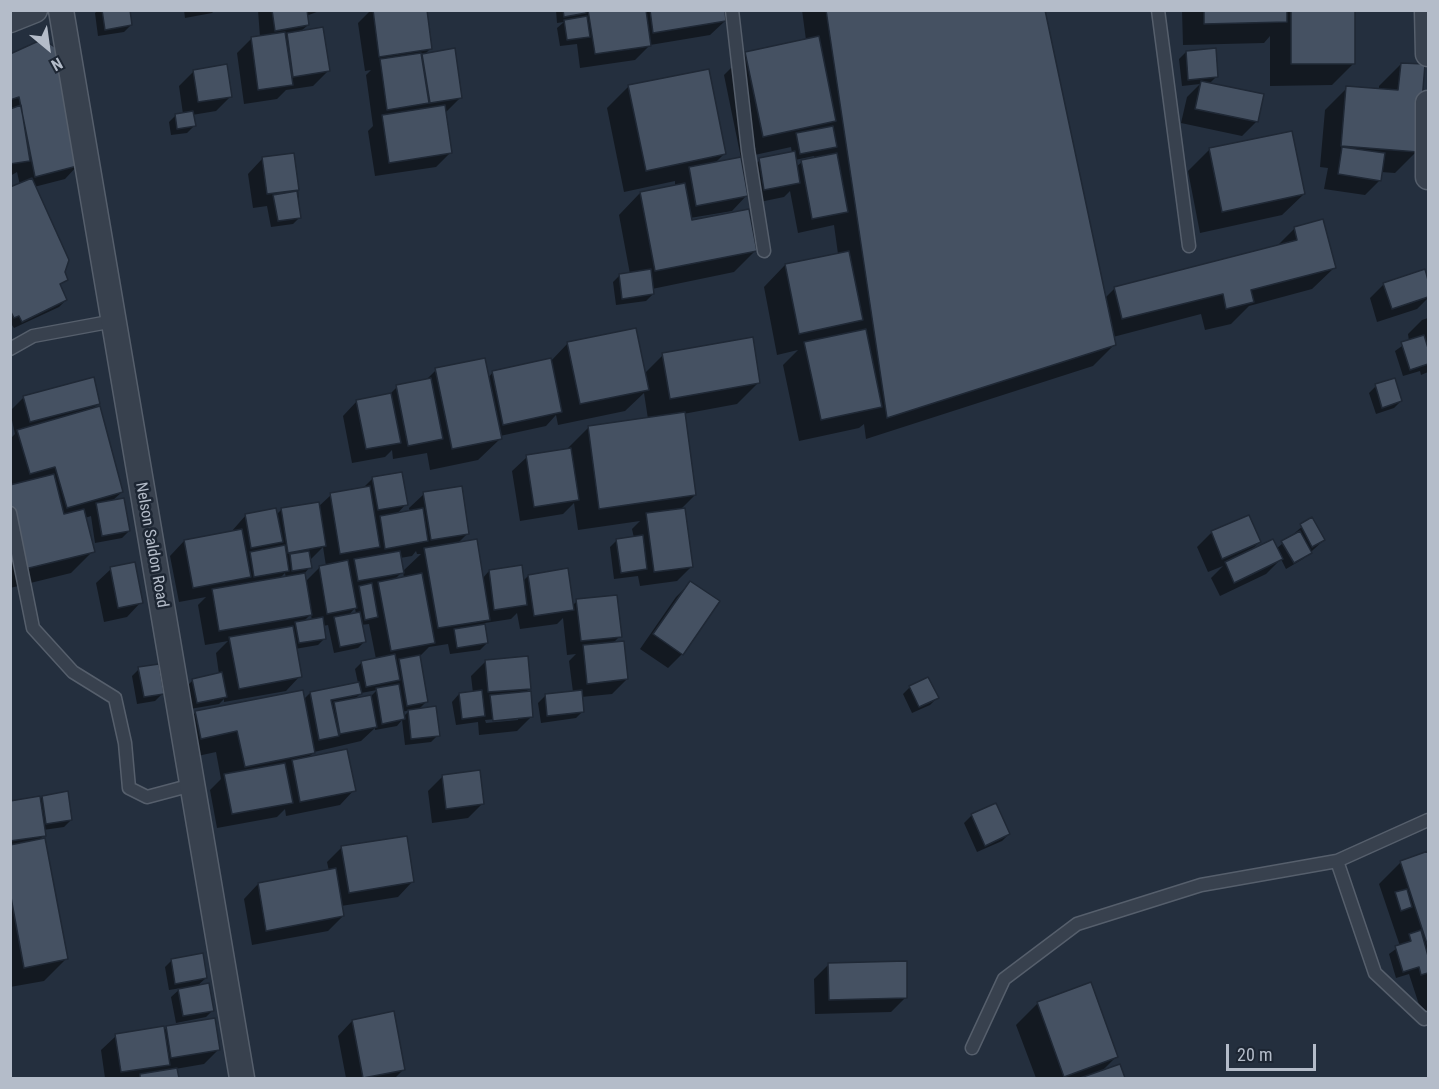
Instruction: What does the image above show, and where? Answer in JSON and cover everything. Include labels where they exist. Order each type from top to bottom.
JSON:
[{"type":"street","points":[[10,20],[35,10]]},
{"type":"street","name":"Nelson Saldon Road","points":[[61,10],[242,1078]]},
{"type":"street","points":[[1427,10],[1428,54]]},
{"type":"street","points":[[1428,103],[1428,177]]},
{"type":"lane","points":[[732,10],[748,150],[765,251]]},
{"type":"lane","points":[[1158,10],[1189,246]]},
{"type":"lane","points":[[10,349],[33,336],[114,321]]},
{"type":"lane","points":[[10,513],[33,628],[73,672],[115,698],[125,743],[129,788],[147,797],[192,784]]},
{"type":"lane","points":[[972,1048],[1004,979],[1077,924],[1202,885],[1337,861],[1428,820]]},
{"type":"lane","points":[[1337,861],[1375,973],[1425,1018],[1428,1018]]},
{"type":"building","points":[[102,10],[130,10],[132,25],[105,30]]},
{"type":"building","points":[[272,10],[307,10],[309,25],[275,31]]},
{"type":"building","points":[[373,10],[427,10],[432,49],[379,57]]},
{"type":"building","points":[[563,10],[586,10],[586,13],[564,17]]},
{"type":"building","points":[[588,10],[646,10],[651,46],[595,54]]},
{"type":"building","points":[[650,10],[725,10],[726,21],[653,33]]},
{"type":"building","points":[[826,10],[1045,10],[1116,345],[887,418]]},
{"type":"building","points":[[1204,10],[1287,10],[1287,22],[1204,24]]},
{"type":"building","points":[[1291,10],[1355,10],[1355,64],[1291,64]]},
{"type":"building","points":[[587,16],[590,37],[567,40],[564,20]]},
{"type":"building","points":[[323,27],[330,71],[293,77],[287,33]]},
{"type":"building","points":[[285,32],[293,85],[258,90],[251,37]]},
{"type":"building","points":[[819,36],[836,121],[763,137],[745,52]]},
{"type":"building","points":[[43,39],[56,48],[81,165],[35,177],[19,97],[10,100],[10,54]]},
{"type":"building","points":[[455,48],[462,98],[430,103],[422,54]]},
{"type":"building","points":[[1216,48],[1218,77],[1188,80],[1186,51]]},
{"type":"building","points":[[421,53],[429,103],[387,110],[380,59]]},
{"type":"building","points":[[1401,63],[1425,64],[1418,152],[1341,146],[1346,86],[1398,90]]},
{"type":"building","points":[[227,64],[232,97],[198,102],[193,70]]},
{"type":"building","points":[[709,69],[726,154],[646,171],[628,85]]},
{"type":"building","points":[[1201,81],[1264,94],[1258,122],[1195,109]]},
{"type":"building","points":[[21,105],[30,161],[10,164],[10,109]]},
{"type":"building","points":[[445,105],[452,153],[389,163],[382,115]]},
{"type":"building","points":[[193,111],[196,126],[177,129],[175,114]]},
{"type":"building","points":[[833,126],[837,147],[800,154],[796,133]]},
{"type":"building","points":[[1292,131],[1305,194],[1222,212],[1209,148]]},
{"type":"building","points":[[1342,147],[1385,153],[1381,181],[1338,174]]},
{"type":"building","points":[[795,151],[800,183],[764,190],[759,158]]},
{"type":"building","points":[[294,153],[299,190],[267,194],[262,157]]},
{"type":"building","points":[[837,153],[848,212],[812,219],[801,160]]},
{"type":"building","points":[[741,157],[748,196],[696,206],[689,167]]},
{"type":"building","points":[[32,178],[69,260],[65,272],[68,280],[60,284],[67,300],[22,322],[19,316],[14,318],[10,310],[10,187]]},
{"type":"building","points":[[685,183],[692,220],[749,209],[757,251],[655,271],[640,192]]},
{"type":"building","points":[[297,191],[301,218],[278,221],[273,195]]},
{"type":"building","points":[[1323,219],[1336,268],[1251,290],[1254,302],[1226,309],[1223,294],[1122,319],[1114,287],[1297,240],[1294,227]]},
{"type":"building","points":[[849,251],[863,320],[799,334],[785,264]]},
{"type":"building","points":[[651,269],[654,294],[622,299],[619,274]]},
{"type":"building","points":[[1425,269],[1428,280],[1428,297],[1392,309],[1383,283]]},
{"type":"building","points":[[636,328],[649,390],[580,404],[567,342]]},
{"type":"building","points":[[866,329],[882,407],[821,420],[804,342]]},
{"type":"building","points":[[1424,335],[1428,348],[1428,364],[1410,370],[1401,342]]},
{"type":"building","points":[[753,337],[760,383],[670,399],[662,353]]},
{"type":"building","points":[[485,358],[502,439],[452,449],[435,368]]},
{"type":"building","points":[[551,358],[562,412],[503,425],[492,371]]},
{"type":"building","points":[[94,377],[100,404],[30,422],[23,396]]},
{"type":"building","points":[[431,378],[443,439],[408,446],[396,385]]},
{"type":"building","points":[[1395,378],[1402,401],[1382,408],[1375,384]]},
{"type":"building","points":[[391,393],[401,443],[366,449],[356,400]]},
{"type":"building","points":[[100,406],[123,492],[67,508],[55,467],[30,474],[17,430]]},
{"type":"building","points":[[685,412],[696,495],[599,509],[588,426]]},
{"type":"building","points":[[571,448],[579,500],[534,507],[526,455]]},
{"type":"building","points":[[402,472],[408,505],[378,510],[372,477]]},
{"type":"building","points":[[54,474],[64,514],[84,509],[95,552],[25,569],[10,507],[10,485]]},
{"type":"building","points":[[370,486],[380,547],[340,554],[330,493]]},
{"type":"building","points":[[462,486],[469,534],[431,540],[423,492]]},
{"type":"building","points":[[124,498],[130,531],[102,536],[96,503]]},
{"type":"building","points":[[319,502],[326,546],[288,553],[281,508]]},
{"type":"building","points":[[276,508],[283,542],[251,548],[245,514]]},
{"type":"building","points":[[423,508],[428,541],[385,549],[380,516]]},
{"type":"building","points":[[685,508],[693,567],[654,572],[646,513]]},
{"type":"building","points":[[1249,515],[1261,542],[1222,559],[1211,531]]},
{"type":"building","points":[[1312,517],[1325,540],[1312,547],[1300,524]]},
{"type":"building","points":[[242,529],[251,577],[193,588],[184,540]]},
{"type":"building","points":[[1300,531],[1312,553],[1294,563],[1281,541]]},
{"type":"building","points":[[643,535],[647,569],[621,573],[616,539]]},
{"type":"building","points":[[477,539],[490,620],[438,628],[424,548]]},
{"type":"building","points":[[1273,539],[1283,559],[1234,583],[1225,562]]},
{"type":"building","points":[[285,545],[289,571],[254,577],[250,552]]},
{"type":"building","points":[[309,551],[312,568],[292,571],[290,554]]},
{"type":"building","points":[[400,551],[404,573],[358,581],[354,559]]},
{"type":"building","points":[[348,560],[357,608],[327,614],[319,566]]},
{"type":"building","points":[[135,562],[143,603],[118,608],[110,567]]},
{"type":"building","points":[[522,565],[527,605],[494,610],[489,570]]},
{"type":"building","points":[[568,568],[574,610],[534,616],[528,575]]},
{"type":"building","points":[[305,573],[312,615],[219,631],[212,589]]},
{"type":"building","points":[[422,573],[435,643],[391,651],[378,582]]},
{"type":"building","points":[[690,581],[720,601],[683,655],[653,634]]},
{"type":"building","points":[[372,583],[378,617],[365,620],[359,586]]},
{"type":"building","points":[[617,595],[622,637],[581,641],[576,599]]},
{"type":"building","points":[[360,612],[366,642],[340,647],[334,617]]},
{"type":"building","points":[[323,617],[326,639],[299,643],[295,622]]},
{"type":"building","points":[[485,624],[488,643],[457,648],[454,629]]},
{"type":"building","points":[[293,626],[302,677],[239,689],[229,637]]},
{"type":"building","points":[[624,641],[628,679],[587,684],[583,645]]},
{"type":"building","points":[[395,654],[400,680],[366,687],[361,661]]},
{"type":"building","points":[[420,655],[428,702],[407,706],[399,659]]},
{"type":"building","points":[[528,656],[531,689],[488,692],[485,660]]},
{"type":"building","points":[[159,664],[164,694],[144,697],[138,667]]},
{"type":"building","points":[[222,672],[227,697],[197,703],[192,679]]},
{"type":"building","points":[[928,677],[939,698],[919,707],[909,686]]},
{"type":"building","points":[[359,682],[362,694],[331,700],[339,736],[319,740],[310,692]]},
{"type":"building","points":[[399,684],[405,719],[382,724],[376,688]]},
{"type":"building","points":[[303,690],[315,753],[245,767],[237,731],[201,739],[195,711]]},
{"type":"building","points":[[482,690],[485,716],[462,719],[459,693]]},
{"type":"building","points":[[582,690],[584,712],[547,716],[545,694]]},
{"type":"building","points":[[531,691],[533,717],[493,721],[490,695]]},
{"type":"building","points":[[371,695],[377,727],[340,734],[334,702]]},
{"type":"building","points":[[436,706],[440,736],[411,739],[408,710]]},
{"type":"building","points":[[347,749],[356,791],[300,802],[292,760]]},
{"type":"building","points":[[285,763],[293,803],[232,814],[224,774]]},
{"type":"building","points":[[480,770],[484,804],[446,809],[442,775]]},
{"type":"building","points":[[68,791],[72,820],[46,824],[42,796]]},
{"type":"building","points":[[40,796],[46,836],[10,841],[10,801]]},
{"type":"building","points":[[996,803],[1010,834],[985,846],[971,814]]},
{"type":"building","points":[[407,836],[414,882],[349,893],[341,846]]},
{"type":"building","points":[[45,838],[68,959],[24,968],[10,892],[10,845]]},
{"type":"building","points":[[1428,851],[1428,947],[1400,861]]},
{"type":"building","points":[[336,868],[344,916],[266,931],[258,883]]},
{"type":"building","points":[[1407,889],[1412,907],[1401,911],[1395,892]]},
{"type":"building","points":[[1421,930],[1428,956],[1428,973],[1421,975],[1419,967],[1403,972],[1395,946],[1411,941],[1409,934]]},
{"type":"building","points":[[203,953],[207,978],[175,984],[171,959]]},
{"type":"building","points":[[907,961],[907,998],[829,1000],[828,963]]},
{"type":"building","points":[[1091,982],[1118,1057],[1064,1077],[1037,1002]]},
{"type":"building","points":[[209,983],[214,1011],[183,1016],[178,989]]},
{"type":"building","points":[[394,1011],[405,1070],[363,1078],[352,1020]]},
{"type":"building","points":[[215,1018],[220,1050],[171,1058],[166,1026]]},
{"type":"building","points":[[164,1026],[170,1065],[121,1072],[115,1034]]},
{"type":"building","points":[[1120,1064],[1125,1078],[1080,1078]]},
{"type":"building","points":[[177,1068],[179,1078],[140,1078],[140,1074]]}]
